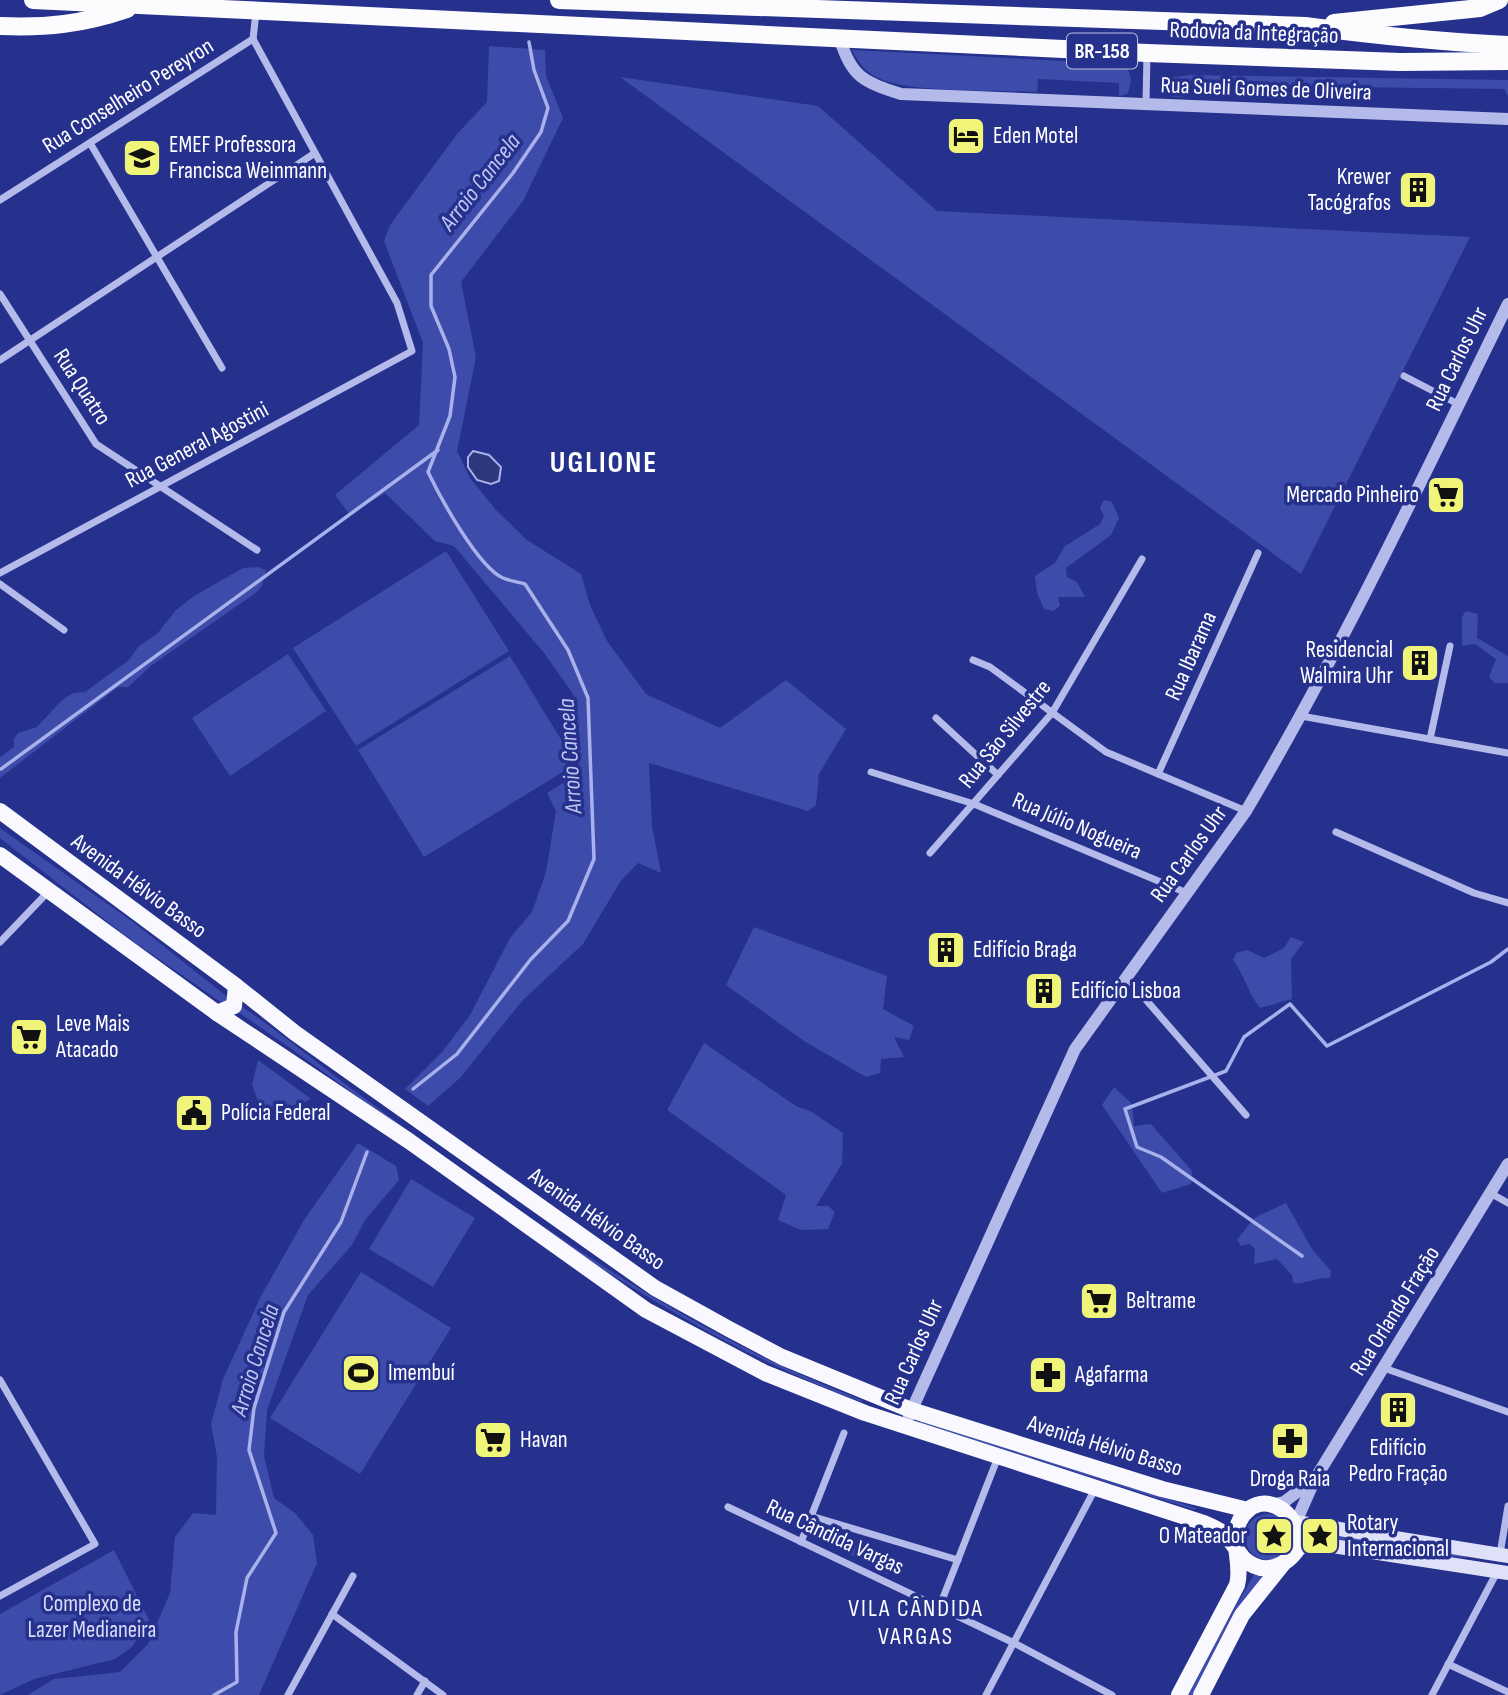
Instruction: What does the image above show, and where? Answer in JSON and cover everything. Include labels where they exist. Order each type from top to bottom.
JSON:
[{"type":"highway","name":"Rodovia da Integração","points":[[33,0],[1147,54],[1399,62],[1508,61]]},
{"type":"highway","name":"Rodovia da Integração","points":[[559,0],[1305,26],[1439,43],[1508,45]]},
{"type":"highway","points":[[1305,26],[1480,8],[1499,0]]},
{"type":"highway","points":[[664,30],[665,3]]},
{"type":"highway","name":"BR-158","points":[[0,26],[43,28],[75,25],[137,6]]},
{"type":"highway","points":[[1147,54],[1148,22]]},
{"type":"main road","name":"Avenida Hélvio Basso","points":[[0,811],[236,986],[288,1029],[655,1288],[782,1357],[911,1410],[1162,1489],[1248,1510]]},
{"type":"main road","name":"Avenida Hélvio Basso","points":[[0,855],[217,1013],[409,1142],[646,1310],[765,1373],[904,1427],[1204,1523],[1220,1530],[1237,1549]]},
{"type":"main road","points":[[217,1013],[234,1006],[236,986]]},
{"type":"main road","points":[[1179,1695],[1237,1585],[1241,1571],[1236,1531],[1248,1510],[1271,1505],[1283,1509],[1296,1522],[1504,1555],[1502,1572],[1326,1545],[1299,1547],[1242,1615],[1201,1695]]},
{"type":"main road","points":[[1296,1522],[1299,1547]]},
{"type":"main road","points":[[1237,1549],[1255,1566],[1268,1569],[1282,1565]]},
{"type":"street","points":[[0,359],[315,153],[253,39],[256,11]]},
{"type":"street","name":"Rua Conselheiro Pereyron","points":[[0,200],[253,39]]},
{"type":"street","name":"Rua Sueli Gomes de Oliveira","points":[[840,39],[847,65],[864,79],[901,94],[1508,119]]},
{"type":"street","points":[[1146,105],[1147,54]]},
{"type":"street","points":[[90,143],[222,368]]},
{"type":"street","name":"Rua General Agostini","points":[[0,573],[412,351],[397,303],[315,153]]},
{"type":"street","name":"Rua Quatro","points":[[0,294],[96,444],[257,550]]},
{"type":"street","name":"Rua Carlos Uhr","points":[[904,1427],[1065,1069],[1245,811],[1301,716],[1508,304]]},
{"type":"street","points":[[1404,376],[1458,404]]},
{"type":"street","name":"Rua Ibarama","points":[[1158,774],[1258,553]]},
{"type":"street","name":"Rua São Silvestre","points":[[930,853],[1052,713],[1142,559]]},
{"type":"street","points":[[0,584],[64,630]]},
{"type":"street","points":[[1430,739],[1450,646]]},
{"type":"street","points":[[974,660],[989,667],[1106,752],[1245,811]]},
{"type":"street","points":[[1301,716],[1508,753]]},
{"type":"street","points":[[936,718],[998,775]]},
{"type":"street","name":"Rua Júlio Nogueira","points":[[871,772],[974,804],[1187,893]]},
{"type":"street","points":[[1336,832],[1474,893],[1508,903]]},
{"type":"street","points":[[0,942],[49,890]]},
{"type":"street","points":[[1126,978],[1247,1115]]},
{"type":"street","name":"Rua Orlando Fração","points":[[1296,1522],[1315,1479],[1508,1164]]},
{"type":"street","points":[[1492,1194],[1508,1203]]},
{"type":"street","points":[[1384,1368],[1508,1412]]},
{"type":"street","points":[[0,1380],[95,1544],[0,1596]]},
{"type":"street","points":[[801,1542],[844,1433]]},
{"type":"street","points":[[939,1608],[998,1457]]},
{"type":"street","name":"Rua Orlando Fração","points":[[1271,1505],[1284,1502],[1315,1479]]},
{"type":"street","points":[[986,1695],[1096,1489]]},
{"type":"street","points":[[1504,1555],[1508,1506]]},
{"type":"street","name":"Rua Cândida Vargas","points":[[728,1507],[1014,1643],[1112,1695]]},
{"type":"street","points":[[811,1516],[958,1560]]},
{"type":"street","points":[[1432,1695],[1502,1572]]},
{"type":"street","points":[[288,1695],[353,1576]]},
{"type":"street","points":[[332,1615],[443,1695]]},
{"type":"street","points":[[1448,1664],[1508,1692]]},
{"type":"street","points":[[417,1695],[425,1681]]},
{"type":"green space","points":[[489,46],[545,50],[546,76],[563,118],[523,201],[461,282],[476,357],[457,451],[470,478],[496,510],[527,540],[581,574],[590,605],[607,641],[646,694],[720,728],[786,680],[846,729],[819,774],[816,805],[808,811],[649,763],[652,826],[661,873],[638,863],[620,882],[583,944],[523,1000],[460,1078],[428,1106],[405,1089],[443,1051],[470,1015],[510,938],[532,912],[546,872],[556,811],[547,793],[576,775],[579,761],[573,694],[544,653],[454,546],[435,541],[385,493],[350,515],[335,495],[419,425],[423,343],[384,241],[390,225],[457,134],[487,102]]},
{"type":"green space","points":[[852,50],[1123,64],[1131,81],[1127,94],[1119,96],[1119,83],[1038,79],[1037,92],[910,86],[873,76],[862,66]]},
{"type":"green space","points":[[1190,75],[1508,80],[1508,96],[1504,89],[1185,85],[1184,97],[1172,97],[1168,86],[1170,78]]},
{"type":"green space","points":[[620,77],[818,106],[937,211],[1470,237],[1301,574]]},
{"type":"green space","points":[[1104,500],[1112,502],[1119,518],[1111,535],[1066,568],[1067,577],[1077,582],[1085,597],[1058,597],[1060,606],[1053,611],[1044,609],[1037,593],[1035,576],[1056,562],[1064,547],[1100,524],[1104,516],[1100,508]]},
{"type":"green space","points":[[446,551],[509,651],[356,746],[293,648]]},
{"type":"green space","points":[[258,567],[266,570],[257,592],[152,665],[128,687],[118,687],[0,778],[0,757],[14,747],[14,739],[18,733],[37,727],[62,700],[73,693],[85,692],[129,660],[138,647],[157,634],[176,610],[194,596],[243,568]]},
{"type":"green space","points":[[1466,611],[1478,614],[1477,638],[1508,656],[1508,683],[1495,683],[1489,677],[1496,659],[1475,644],[1462,646],[1462,617]]},
{"type":"green space","points":[[288,654],[326,711],[230,776],[192,718]]},
{"type":"green space","points":[[510,656],[576,764],[424,857],[358,750]]},
{"type":"green space","points":[[0,828],[133,922],[230,999],[225,1005],[123,934],[0,838]]},
{"type":"green space","points":[[754,927],[887,976],[883,1009],[914,1026],[909,1040],[894,1037],[904,1057],[881,1059],[880,1073],[866,1077],[804,1041],[726,985]]},
{"type":"green space","points":[[1291,937],[1304,942],[1291,959],[1292,999],[1260,1008],[1233,960],[1236,953],[1247,950],[1264,958],[1284,948]]},
{"type":"green space","points":[[241,1006],[476,1179],[599,1263],[727,1339],[862,1402],[777,1366],[695,1324],[616,1277],[539,1227],[238,1012]]},
{"type":"green space","points":[[704,1043],[796,1106],[810,1111],[843,1133],[842,1164],[816,1206],[828,1206],[835,1212],[828,1229],[801,1230],[778,1220],[786,1195],[667,1110]]},
{"type":"green space","points":[[258,1060],[311,1099],[280,1110],[260,1106],[252,1085]]},
{"type":"green space","points":[[1114,1087],[1132,1104],[1134,1126],[1151,1124],[1192,1171],[1191,1184],[1162,1193],[1102,1105]]},
{"type":"green space","points":[[358,1143],[396,1166],[399,1180],[365,1220],[352,1245],[308,1295],[267,1410],[264,1456],[274,1498],[295,1513],[313,1535],[317,1563],[259,1695],[28,1695],[54,1679],[120,1672],[148,1644],[170,1593],[175,1537],[193,1513],[216,1515],[217,1457],[211,1424],[223,1379],[261,1296],[304,1220]]},
{"type":"green space","points":[[411,1179],[475,1218],[433,1287],[369,1249]]},
{"type":"green space","points":[[1286,1203],[1312,1249],[1331,1271],[1330,1278],[1293,1283],[1292,1275],[1277,1259],[1254,1264],[1255,1249],[1250,1244],[1241,1246],[1237,1240],[1254,1218]]},
{"type":"green space","name":"Imembuí","points":[[361,1272],[451,1328],[360,1474],[270,1418]]},
{"type":"green space","points":[[920,1421],[1196,1508],[1195,1510]]},
{"type":"green space","points":[[1268,1514],[1284,1521],[1291,1537],[1284,1553],[1268,1560],[1252,1553],[1245,1537],[1252,1521]]},
{"type":"green space","points":[[824,1525],[896,1560],[894,1569],[887,1574],[818,1537],[819,1530]]},
{"type":"green space","points":[[1310,1527],[1465,1555],[1465,1558],[1308,1538]]},
{"type":"green space","name":"Complexo de Lazer Medianeira","points":[[114,1550],[149,1620],[132,1647],[115,1659],[34,1679],[0,1695],[0,1614]]},
{"type":"green space","points":[[1256,1571],[1269,1575],[1228,1625],[1193,1695],[1185,1695]]},
{"type":"shaded area","points":[[473,451],[489,455],[501,467],[499,481],[491,484],[477,480],[468,467],[468,457]]},
{"type":"waterway","name":"Arroio Cancela","points":[[413,1089],[457,1054],[531,959],[568,921],[594,859],[588,698],[568,650],[525,584],[503,578],[482,560],[441,498],[428,472],[450,416],[455,377],[449,349],[431,306],[431,275],[513,173],[541,132],[548,108],[534,70],[529,42]]},
{"type":"waterway","points":[[1,769],[438,450]]},
{"type":"waterway","points":[[1302,1256],[1161,1157],[1137,1147],[1125,1109],[1226,1071],[1244,1037],[1290,1004],[1327,1046],[1491,962],[1508,949]]},
{"type":"waterway","name":"Arroio Cancela","points":[[214,1695],[237,1682],[236,1632],[247,1578],[276,1533],[249,1450],[254,1408],[284,1312],[341,1222],[367,1152]]},
{"type":"place","name":"Eden Motel","points":[[966,136]]},
{"type":"place","name":"EMEF Professora Francisca Weinmann","points":[[142,158]]},
{"type":"place","name":"Krewer Tacógrafos","points":[[1418,190]]},
{"type":"place","name":"Mercado Pinheiro","points":[[1446,495]]},
{"type":"place","name":"Residencial Walmira Uhr","points":[[1420,663]]},
{"type":"place","name":"Edifício Braga","points":[[946,950]]},
{"type":"place","name":"Edifício Lisboa","points":[[1044,991]]},
{"type":"place","name":"Leve Mais Atacado","points":[[29,1037]]},
{"type":"place","name":"Polícia Federal","points":[[194,1113]]},
{"type":"place","name":"Beltrame","points":[[1099,1301]]},
{"type":"place","name":"Imembuí","points":[[361,1373]]},
{"type":"place","name":"Agafarma","points":[[1048,1375]]},
{"type":"place","name":"Edifício Pedro Fração","points":[[1398,1410]]},
{"type":"place","name":"Havan","points":[[493,1440]]},
{"type":"place","name":"Droga Raia","points":[[1290,1441]]},
{"type":"place","name":"O Mateador","points":[[1274,1536]]},
{"type":"place","name":"Rotary Internacional","points":[[1320,1536]]},
{"type":"district","name":"UGLIONE","points":[[604,463]]},
{"type":"district","name":"VILA CÂNDIDA VARGAS","points":[[916,1622]]}]
